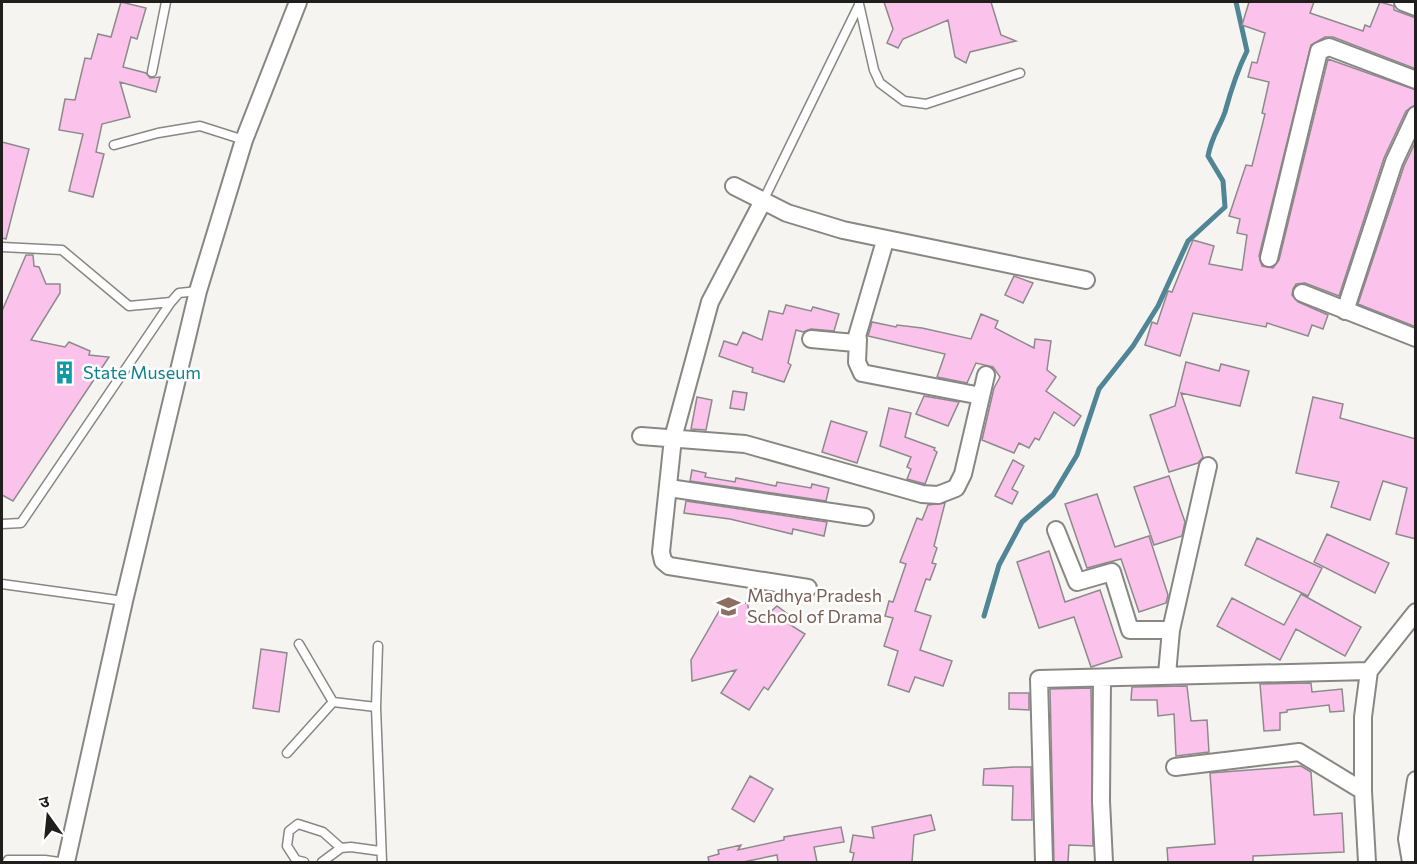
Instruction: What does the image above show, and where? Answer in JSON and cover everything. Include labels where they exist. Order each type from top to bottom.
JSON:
[{"type":"street","points":[[66,862],[124,601],[198,291],[244,140],[298,2]]},
{"type":"street","points":[[1403,2],[1416,7]]},
{"type":"street","points":[[1269,258],[1319,51],[1329,47],[1416,80]]},
{"type":"street","points":[[1345,311],[1409,147],[1416,115]]},
{"type":"street","points":[[734,186],[788,213],[885,241],[1086,280]]},
{"type":"street","points":[[763,201],[710,302],[673,438],[661,552],[663,561],[669,566],[808,588]]},
{"type":"street","points":[[885,241],[858,339],[857,362],[862,373],[981,396]]},
{"type":"street","points":[[1302,293],[1416,338]]},
{"type":"street","points":[[811,339],[849,345],[855,344],[858,339]]},
{"type":"street","points":[[641,435],[745,444],[922,494],[938,495],[956,488],[963,474],[986,375]]},
{"type":"street","points":[[1167,674],[1171,630],[1208,466]]},
{"type":"street","points":[[669,488],[865,517]]},
{"type":"street","points":[[1056,530],[1077,582],[1112,572],[1130,630],[1171,630]]},
{"type":"street","points":[[1367,862],[1363,791],[1363,717],[1369,671],[1416,612]]},
{"type":"street","points":[[1044,862],[1039,679],[1102,680],[1167,674],[1369,671]]},
{"type":"street","points":[[1102,680],[1101,801],[1104,862]]},
{"type":"street","points":[[1175,767],[1299,752],[1363,791]]},
{"type":"street","points":[[1411,862],[1407,839],[1416,780]]},
{"type":"lane","points":[[152,72],[166,2]]},
{"type":"lane","points":[[860,3],[874,70],[880,83],[904,101],[926,104],[1020,73]]},
{"type":"lane","points":[[763,201],[860,3]]},
{"type":"lane","points":[[114,144],[200,126],[244,140]]},
{"type":"lane","points":[[2,247],[62,250],[129,306],[171,302]]},
{"type":"lane","points":[[2,524],[21,524],[171,302],[179,293],[198,291]]},
{"type":"lane","points":[[2,584],[124,601]]},
{"type":"lane","points":[[299,644],[333,702]]},
{"type":"lane","points":[[378,646],[376,707],[382,862]]},
{"type":"lane","points":[[333,702],[376,707]]},
{"type":"lane","points":[[287,753],[333,702]]},
{"type":"lane","points":[[304,862],[296,860],[287,846],[289,831],[298,824],[322,832],[341,848],[380,851]]},
{"type":"lane","points":[[322,862],[341,848]]},
{"type":"lane","points":[[7,862],[8,860],[45,860],[59,862]]},
{"type":"building","points":[[121,2],[146,8],[137,39],[131,37],[123,67],[146,73],[150,78],[160,77],[156,92],[120,82],[130,117],[102,124],[96,152],[104,154],[93,197],[69,191],[83,134],[59,130],[65,99],[75,100],[85,58],[91,59],[98,34],[111,37]]},
{"type":"building","points":[[884,2],[991,2],[1001,35],[1016,41],[970,52],[966,63],[955,57],[948,20],[903,39],[898,48],[887,43],[893,29]]},
{"type":"building","points":[[1249,2],[1314,2],[1310,13],[1363,31],[1365,25],[1370,27],[1380,2],[1394,6],[1394,10],[1416,18],[1416,69],[1333,37],[1325,37],[1311,45],[1259,256],[1262,266],[1273,268],[1279,260],[1328,59],[1416,90],[1416,105],[1406,111],[1384,158],[1339,296],[1305,283],[1296,284],[1293,289],[1292,295],[1298,302],[1328,315],[1323,329],[1312,325],[1308,336],[1267,323],[1266,327],[1193,313],[1180,356],[1145,345],[1152,322],[1157,324],[1168,291],[1172,292],[1193,240],[1214,246],[1209,264],[1242,270],[1247,235],[1237,233],[1240,219],[1229,216],[1246,165],[1252,166],[1265,114],[1262,113],[1269,82],[1248,77],[1252,62],[1257,63],[1265,33],[1242,25]]},
{"type":"building","points":[[1416,141],[1416,327],[1358,304],[1404,166]]},
{"type":"building","points":[[2,142],[29,149],[6,239],[2,238]]},
{"type":"building","name":"State Museum","points":[[26,255],[33,255],[34,266],[39,267],[46,284],[60,284],[60,293],[31,340],[65,347],[69,342],[90,351],[89,355],[109,357],[13,501],[2,495],[2,311]]},
{"type":"building","points":[[1014,276],[1033,283],[1023,303],[1005,295]]},
{"type":"building","points":[[786,305],[811,311],[813,307],[839,314],[834,331],[811,329],[803,332],[796,330],[788,363],[791,365],[784,382],[752,372],[753,368],[719,356],[724,341],[737,345],[743,332],[762,340],[769,311],[783,314]]},
{"type":"building","points":[[981,314],[998,321],[995,328],[1034,348],[1035,339],[1051,341],[1047,370],[1056,377],[1046,391],[1081,416],[1074,426],[1054,412],[1039,440],[1035,438],[1029,448],[1019,443],[1014,453],[982,440],[994,388],[1000,377],[993,367],[976,363],[967,383],[937,377],[945,354],[868,336],[872,322],[896,327],[897,325],[922,328],[971,339]]},
{"type":"building","points":[[1186,362],[1219,371],[1221,364],[1249,371],[1240,406],[1181,393],[1203,457],[1198,463],[1169,472],[1150,415],[1175,406]]},
{"type":"building","points":[[733,391],[747,393],[744,410],[730,408]]},
{"type":"building","points":[[924,396],[959,402],[948,426],[916,414]]},
{"type":"building","points":[[697,397],[712,400],[706,430],[691,429]]},
{"type":"building","points":[[1313,397],[1343,404],[1340,418],[1416,439],[1416,539],[1396,534],[1407,488],[1383,481],[1370,520],[1331,507],[1339,482],[1296,473]]},
{"type":"building","points":[[889,408],[911,413],[905,437],[935,448],[937,452],[925,484],[907,479],[911,469],[907,467],[911,457],[880,446]]},
{"type":"building","points":[[831,421],[867,432],[857,463],[822,452]]},
{"type":"building","points":[[1013,460],[1024,466],[1012,489],[1018,492],[1012,504],[995,496]]},
{"type":"building","points":[[692,470],[706,473],[705,477],[735,482],[736,478],[776,486],[777,482],[811,488],[812,484],[829,488],[826,501],[690,481]]},
{"type":"building","points":[[1169,476],[1185,522],[1182,536],[1154,545],[1134,487]]},
{"type":"building","points":[[1097,494],[1115,547],[1149,536],[1168,595],[1166,603],[1139,612],[1121,559],[1087,568],[1065,504]]},
{"type":"building","points":[[686,501],[827,522],[824,536],[793,529],[792,534],[730,519],[684,513]]},
{"type":"building","points":[[945,503],[934,546],[937,548],[932,563],[936,564],[930,580],[926,579],[915,611],[931,616],[920,650],[952,661],[943,686],[915,677],[909,692],[888,685],[898,651],[884,646],[893,618],[885,616],[889,601],[893,602],[906,564],[900,562],[917,518],[922,520],[928,505]]},
{"type":"building","points":[[1327,534],[1389,563],[1375,593],[1314,562]]},
{"type":"building","points":[[1257,538],[1322,568],[1308,596],[1245,565]]},
{"type":"building","points":[[1049,551],[1065,602],[1100,590],[1122,657],[1091,667],[1074,617],[1039,628],[1017,562]]},
{"type":"building","points":[[1301,594],[1361,627],[1345,656],[1296,629],[1280,660],[1217,626],[1232,598],[1284,625]]},
{"type":"building","points":[[747,602],[750,615],[770,612],[777,606],[793,618],[789,624],[805,634],[768,690],[764,687],[749,710],[721,693],[736,670],[692,681],[691,660],[722,606],[733,608]]},
{"type":"building","points":[[261,649],[287,653],[279,712],[253,708]]},
{"type":"building","points":[[1311,683],[1312,692],[1342,689],[1344,711],[1330,712],[1329,705],[1287,710],[1287,712],[1280,713],[1280,730],[1264,731],[1260,684]]},
{"type":"building","points":[[1187,686],[1191,721],[1207,720],[1209,752],[1176,756],[1174,714],[1158,716],[1157,700],[1131,700],[1132,687]]},
{"type":"building","points":[[1091,688],[1093,846],[1069,845],[1068,862],[1054,862],[1050,689]]},
{"type":"building","points":[[1009,693],[1029,693],[1029,710],[1009,709]]},
{"type":"building","points":[[1301,766],[1311,772],[1314,815],[1342,813],[1344,852],[1253,856],[1253,862],[1168,862],[1167,848],[1215,844],[1210,773]]},
{"type":"building","points":[[1031,767],[1032,820],[1012,820],[1013,786],[983,785],[984,769]]},
{"type":"building","points":[[750,776],[773,789],[754,822],[732,809]]},
{"type":"building","points":[[931,815],[935,830],[914,835],[912,862],[852,862],[854,853],[850,852],[853,835],[874,838],[872,827]]},
{"type":"building","points":[[841,827],[844,842],[814,847],[817,862],[778,862],[777,855],[743,862],[709,862],[708,857],[719,854],[718,850],[741,845],[738,850],[784,840],[784,837]]},
{"type":"waterway","points":[[984,616],[999,565],[1022,522],[1053,495],[1077,455],[1099,389],[1133,346],[1158,306],[1188,241],[1225,207],[1223,181],[1208,156],[1247,51],[1236,2]]},
{"type":"place","name":"State Museum","points":[[65,373]]},
{"type":"place","name":"Madhya Pradesh School of Drama","points":[[729,606]]}]
